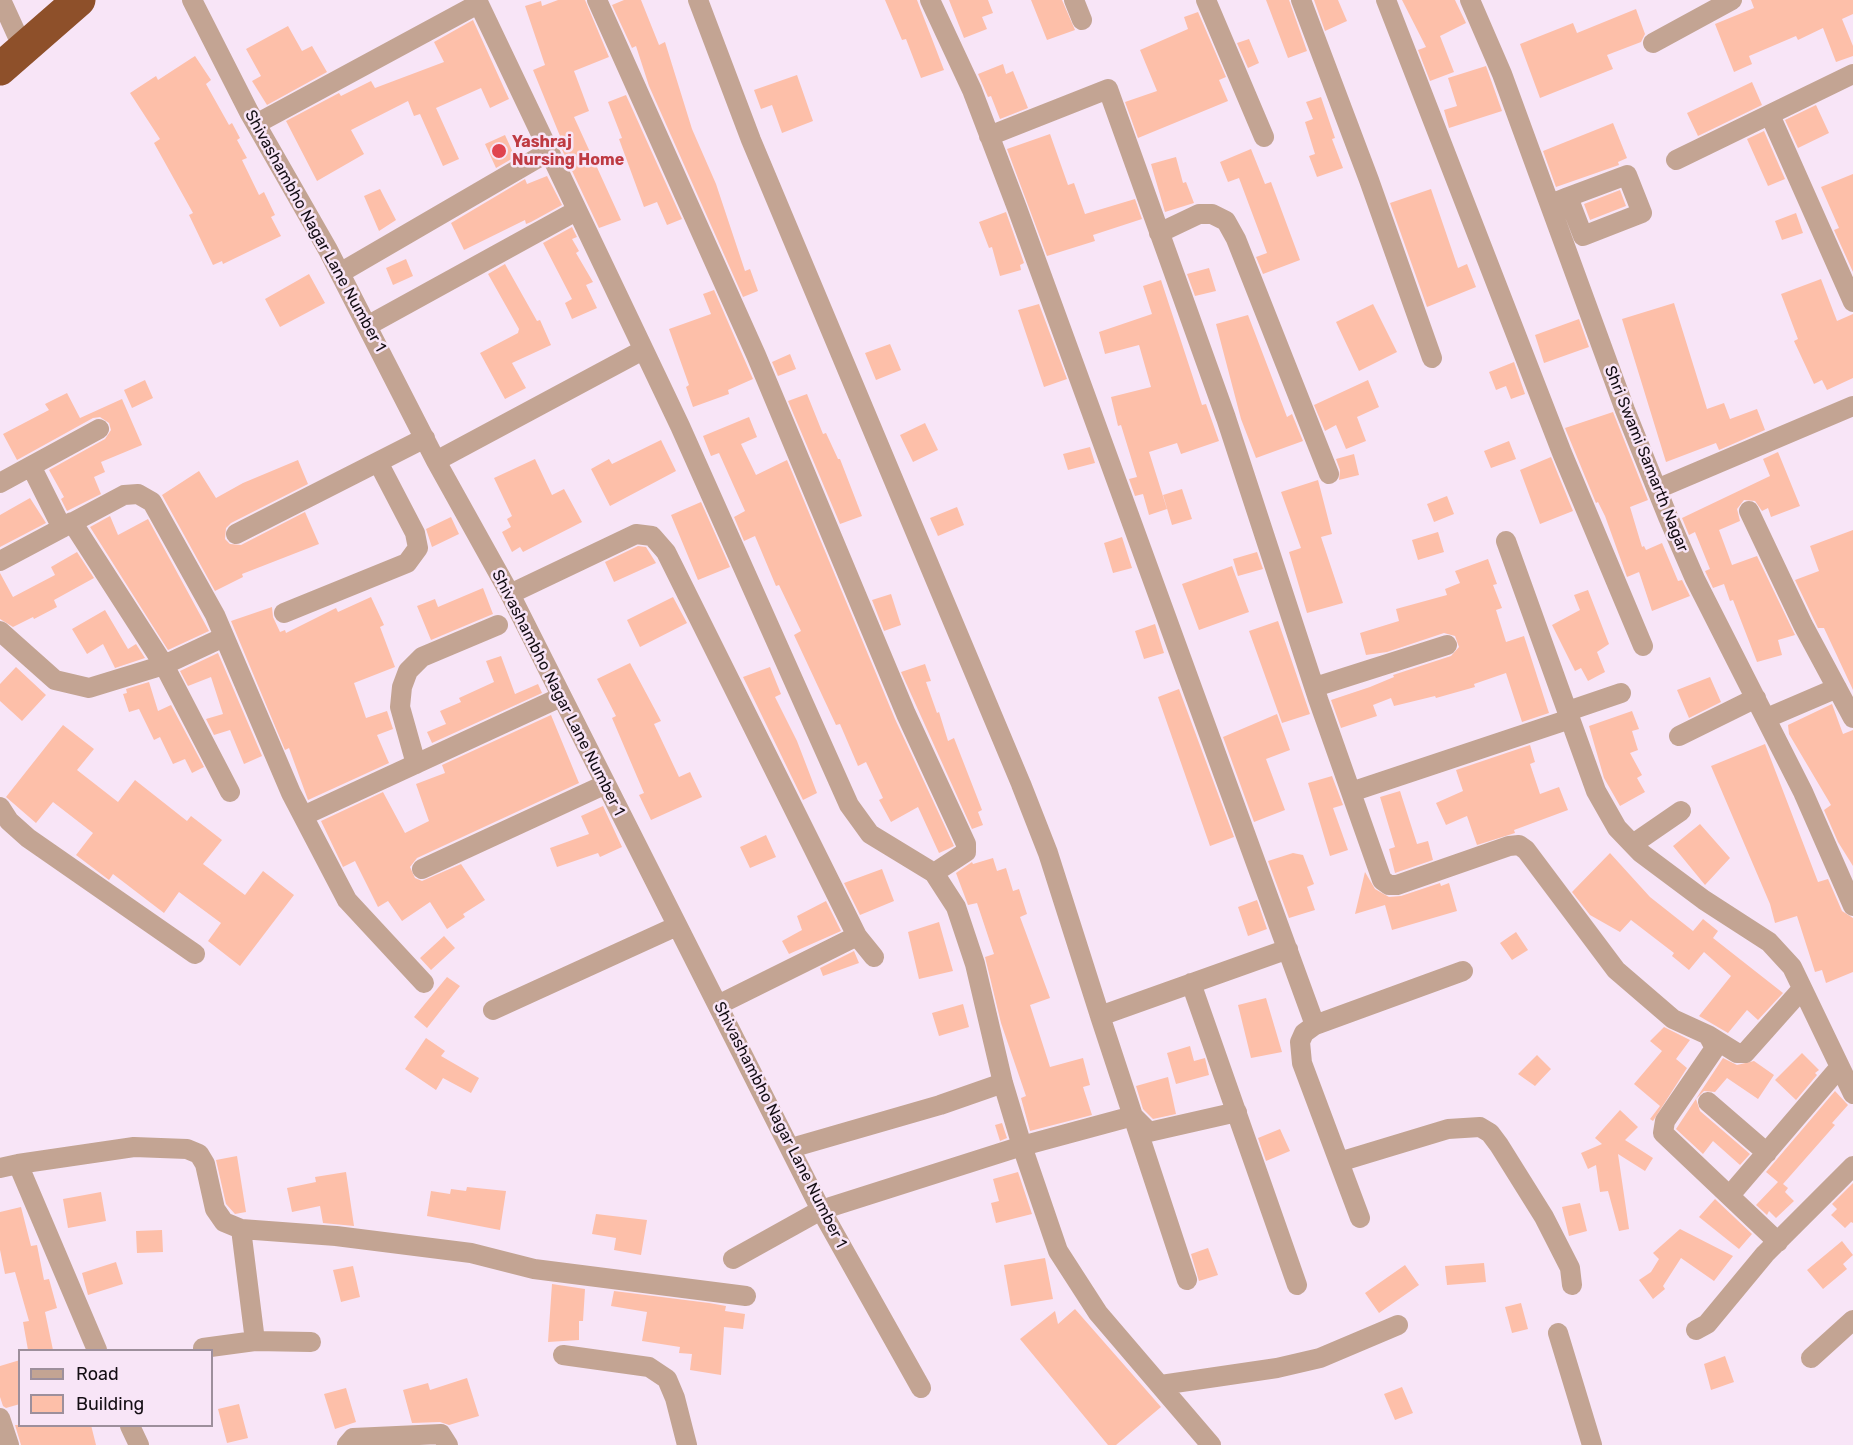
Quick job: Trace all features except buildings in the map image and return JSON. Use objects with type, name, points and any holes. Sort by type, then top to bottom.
[{"type":"highway","points":[[8,42],[54,0]]},
{"type":"highway","points":[[0,69],[79,0]]},
{"type":"street","points":[[1,0],[8,42]]},
{"type":"street","name":"Shivashambho Nagar Lane Number 1","points":[[192,0],[256,124],[340,273],[436,461],[510,594],[604,785],[821,1210],[921,1388]]},
{"type":"street","points":[[597,0],[756,355],[906,714],[966,844],[966,852],[934,873]]},
{"type":"street","points":[[698,0],[751,140],[1021,784],[1047,853],[1187,1280]]},
{"type":"street","points":[[930,0],[989,136],[1315,1024]]},
{"type":"street","points":[[1074,0],[1082,20]]},
{"type":"street","points":[[1206,0],[1264,137]]},
{"type":"street","points":[[1301,0],[1369,180],[1432,358]]},
{"type":"street","points":[[1386,0],[1562,453],[1643,646]]},
{"type":"street","name":"Shri Swami Samarth Nagar","points":[[1470,0],[1559,201],[1657,489],[1695,579],[1767,718],[1832,855],[1853,906]]},
{"type":"street","points":[[1653,44],[1732,0]]},
{"type":"street","points":[[256,124],[478,2],[680,426],[849,805],[870,834],[934,873],[956,907],[975,964],[1003,1083],[1022,1146],[1059,1251],[1098,1313],[1211,1445]]},
{"type":"street","points":[[1676,160],[1853,74]]},
{"type":"street","points":[[989,136],[1108,89],[1226,418],[1378,871],[1389,885],[1397,885],[1509,846],[1519,845],[1526,850],[1616,970],[1673,1019],[1708,1035],[1737,1053],[1745,1053],[1802,989]]},
{"type":"street","points":[[1770,115],[1853,302]]},
{"type":"street","points":[[340,273],[548,152]]},
{"type":"street","points":[[368,326],[576,211]]},
{"type":"street","points":[[1160,233],[1199,214],[1212,214],[1226,221],[1236,239],[1329,474]]},
{"type":"street","points":[[436,461],[643,350]]},
{"type":"street","points":[[1657,489],[1853,406]]},
{"type":"street","points":[[0,483],[99,429]]},
{"type":"street","points":[[237,534],[425,438]]},
{"type":"street","points":[[284,613],[407,563],[418,548],[415,532],[378,462]]},
{"type":"street","points":[[31,466],[67,525],[164,665],[230,792]]},
{"type":"street","points":[[0,561],[124,495],[138,494],[152,502],[224,637],[303,816],[346,900],[424,983]]},
{"type":"street","points":[[1749,511],[1853,718]]},
{"type":"street","points":[[510,594],[636,534],[652,536],[666,552],[857,936],[874,957]]},
{"type":"street","points":[[1506,541],[1596,791],[1617,828],[1633,844],[1704,900],[1769,942],[1792,968],[1853,1094]]},
{"type":"street","points":[[416,764],[400,707],[402,687],[408,671],[422,657],[498,626]]},
{"type":"street","points":[[0,632],[55,680],[89,688],[164,665],[224,637]]},
{"type":"street","points":[[1315,687],[1448,645]]},
{"type":"street","points":[[1767,718],[1837,688]]},
{"type":"street","points":[[1351,792],[1569,715],[1621,693]]},
{"type":"street","points":[[303,816],[561,697]]},
{"type":"street","points":[[1679,736],[1756,698]]},
{"type":"street","points":[[422,869],[604,785]]},
{"type":"street","points":[[0,807],[9,821],[28,838],[195,954]]},
{"type":"street","points":[[1633,844],[1681,811]]},
{"type":"street","points":[[493,1010],[677,926]]},
{"type":"street","points":[[718,1005],[857,936]]},
{"type":"street","points":[[1100,1016],[1288,949]]},
{"type":"street","points":[[1360,1218],[1299,1052],[1304,1033],[1315,1024],[1463,971]]},
{"type":"street","points":[[1191,983],[1298,1285]]},
{"type":"street","points":[[1708,1035],[1715,1048],[1665,1120],[1663,1133],[1670,1142],[1731,1194],[1778,1242]]},
{"type":"street","points":[[1731,1194],[1839,1068]]},
{"type":"street","points":[[791,1148],[940,1105],[1003,1083]]},
{"type":"street","points":[[1708,1102],[1767,1152]]},
{"type":"street","points":[[1133,1116],[1149,1132],[1237,1112]]},
{"type":"street","points":[[733,1259],[821,1210],[1022,1146],[1133,1116]]},
{"type":"street","points":[[1339,1162],[1448,1129],[1480,1127],[1490,1133],[1499,1145],[1544,1217],[1570,1268],[1572,1285]]},
{"type":"street","points":[[97,1349],[9,1166],[134,1147],[187,1149],[199,1154],[205,1164],[215,1209],[224,1222],[241,1229],[336,1236],[471,1253],[534,1269],[746,1296]]},
{"type":"street","points":[[1696,1330],[1707,1324],[1778,1242],[1853,1166]]},
{"type":"street","points":[[241,1229],[255,1341]]},
{"type":"street","points":[[1810,1359],[1853,1320]]},
{"type":"street","points":[[1161,1385],[1277,1368],[1320,1358],[1398,1325]]},
{"type":"street","points":[[1558,1333],[1592,1445]]},
{"type":"street","points":[[203,1348],[255,1341],[311,1342]]},
{"type":"street","points":[[564,1355],[649,1367],[667,1379],[675,1398],[687,1445]]},
{"type":"street","points":[[0,1418],[9,1445]]},
{"type":"street","points":[[131,1427],[139,1445]]},
{"type":"street","points":[[345,1445],[353,1438],[441,1434],[448,1445]]},
{"type":"place","name":"Yashraj Nursing Home","points":[[499,151]]}]
